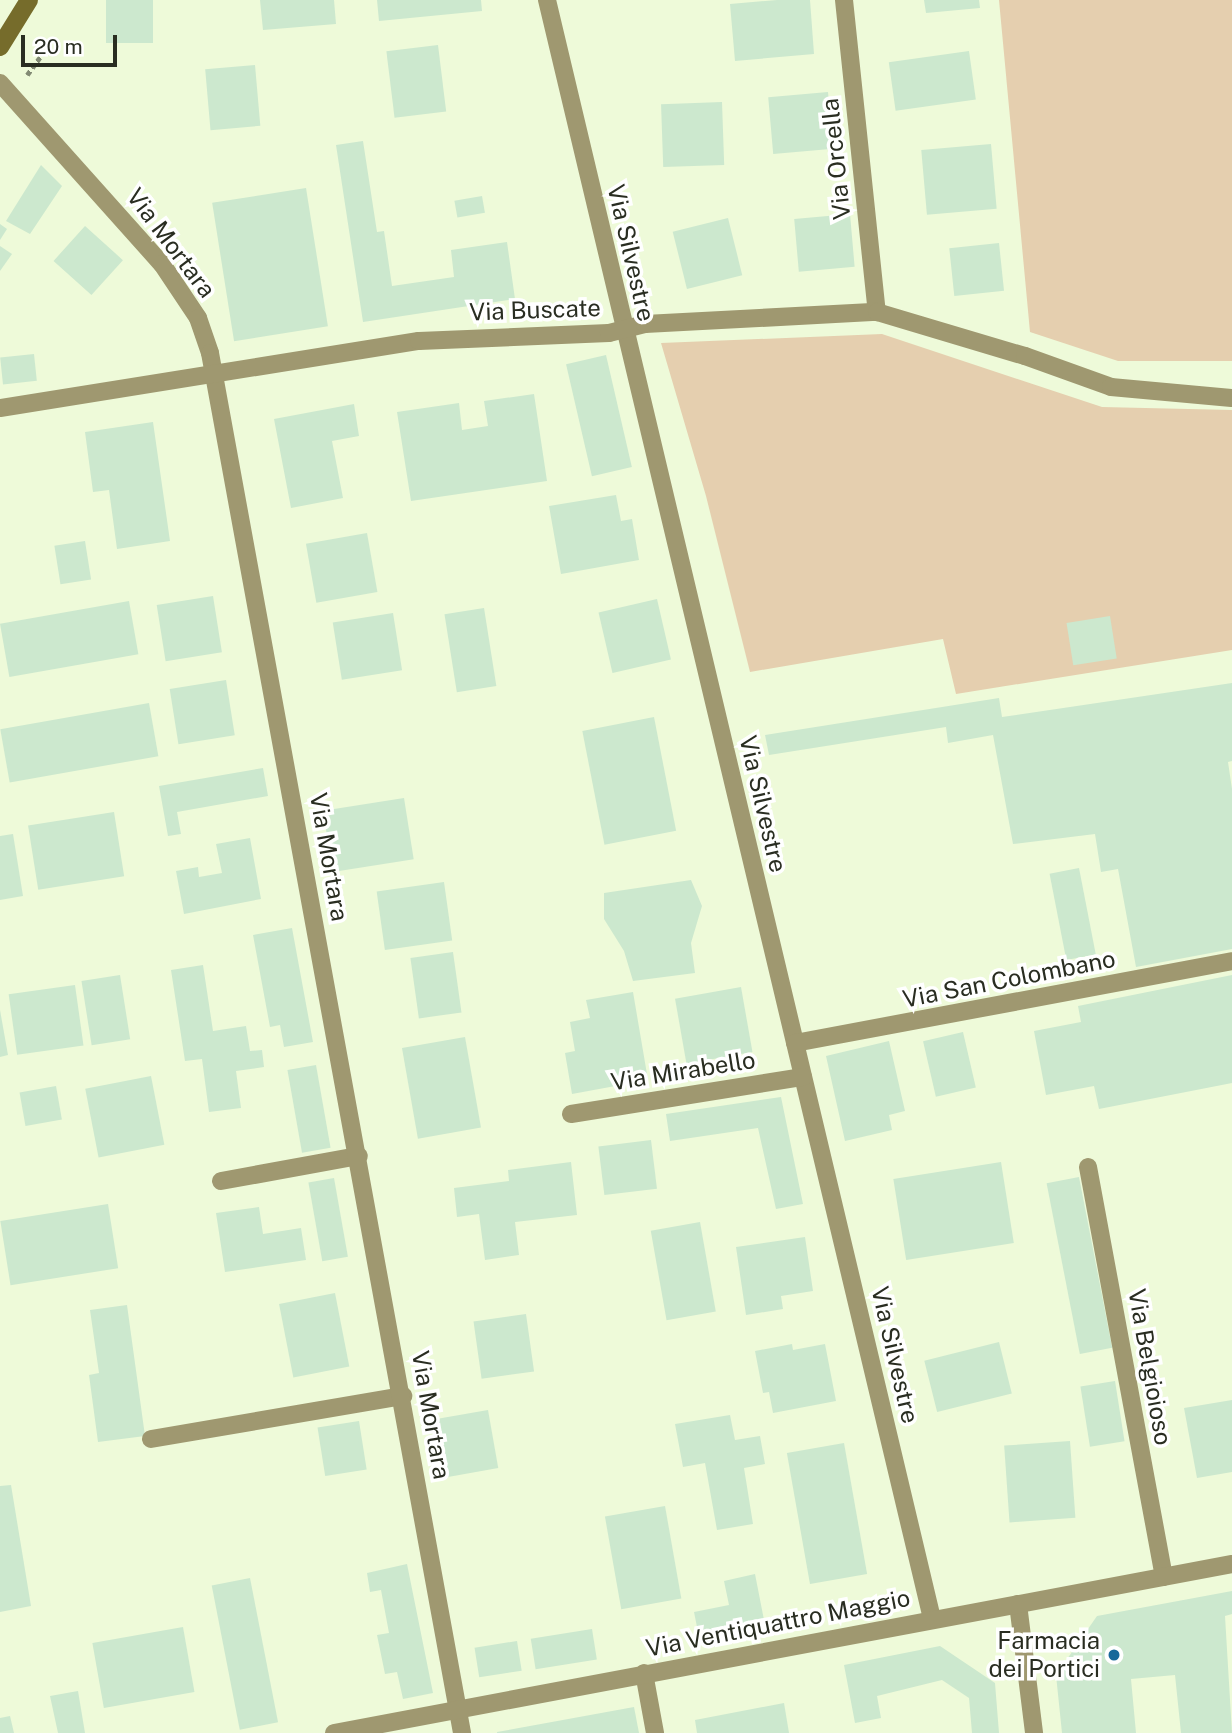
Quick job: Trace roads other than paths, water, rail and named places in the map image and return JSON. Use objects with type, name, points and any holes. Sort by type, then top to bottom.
[{"type":"street","points":[[0,47],[29,0]]},
{"type":"street","name":"Via Silvestre","points":[[547,0],[932,1619]]},
{"type":"street","name":"Via Orcella","points":[[844,0],[877,312]]},
{"type":"street","name":"Via Mortara","points":[[0,83],[172,278],[198,318],[215,373],[403,1396],[462,1733]]},
{"type":"street","name":"Via Buscate","points":[[0,408],[419,341],[877,312],[1025,356],[1111,387],[1232,398]]},
{"type":"street","name":"Via San Colombano","points":[[795,1043],[1232,961]]},
{"type":"street","name":"Via Mirabello","points":[[571,1114],[803,1077]]},
{"type":"street","points":[[220,1181],[359,1156]]},
{"type":"street","name":"Via Belgioioso","points":[[1088,1167],[1164,1577]]},
{"type":"street","points":[[151,1439],[403,1396]]},
{"type":"street","name":"Via Ventiquattro Maggio","points":[[334,1733],[1232,1564]]},
{"type":"street","points":[[1018,1604],[1034,1733]]},
{"type":"street","points":[[644,1673],[654,1733]]},
{"type":"place","name":"Farmacia dei Portici","points":[[1114,1655]]}]
